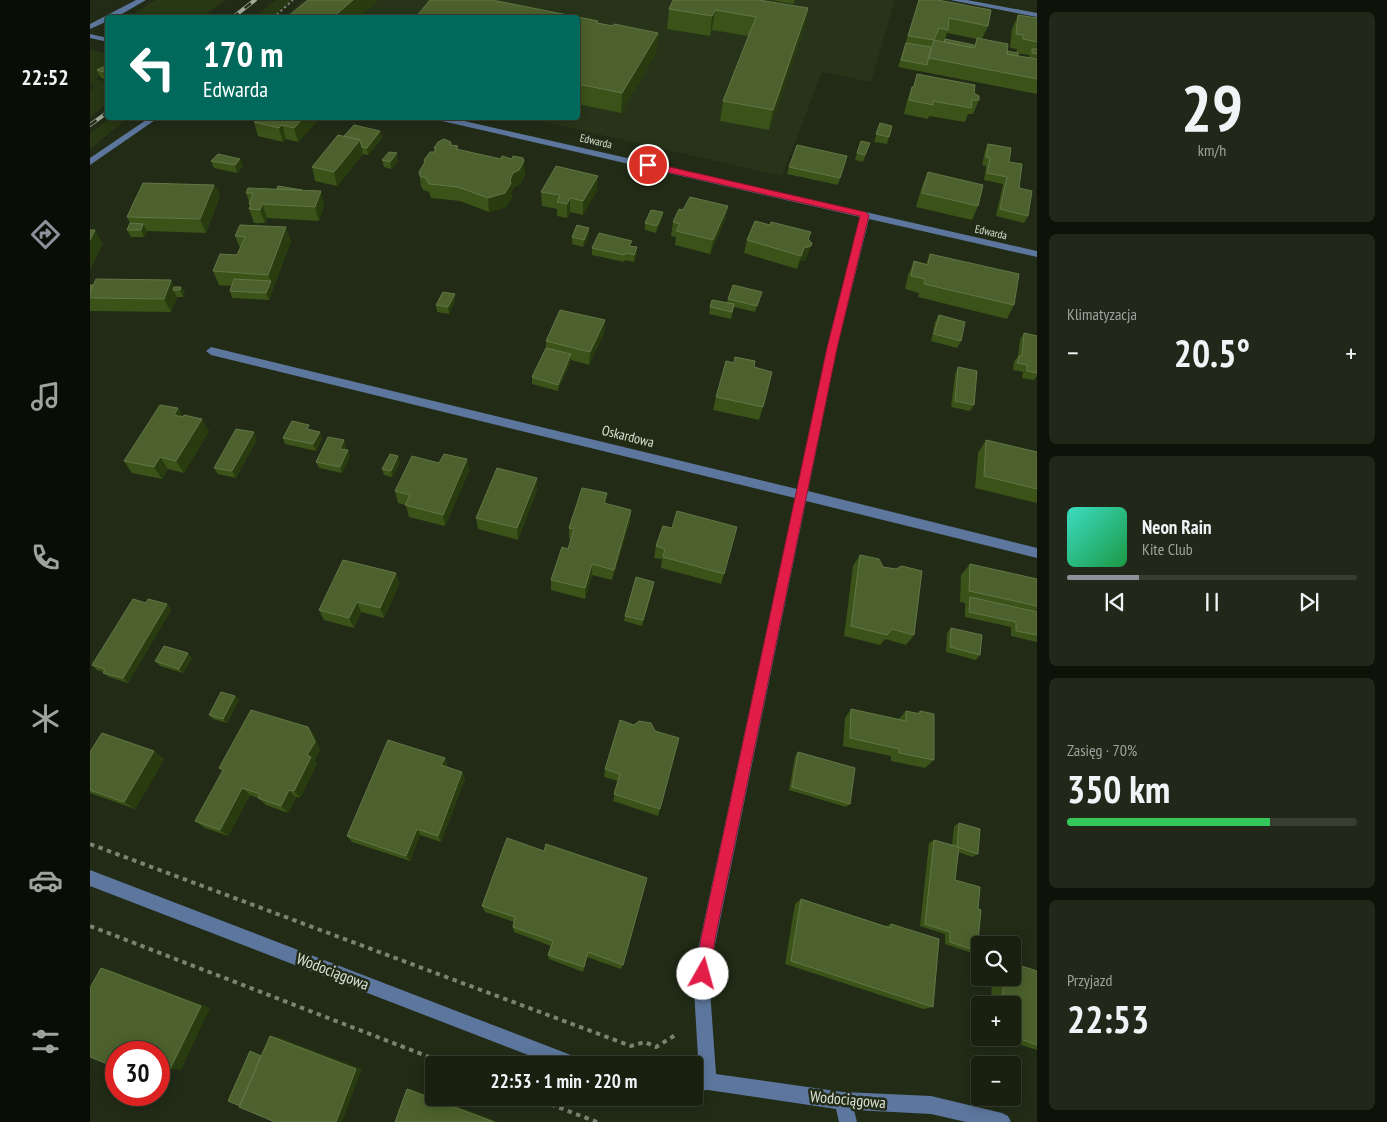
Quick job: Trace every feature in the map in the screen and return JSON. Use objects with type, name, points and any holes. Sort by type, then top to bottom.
[{"type":"street","points":[[114,15],[142,0]]},
{"type":"street","points":[[954,0],[1037,15]]},
{"type":"street","points":[[90,27],[105,20]]},
{"type":"street","points":[[90,36],[105,39]]},
{"type":"street","points":[[90,162],[151,120]]},
{"type":"street","name":"Edwarda","points":[[451,120],[1037,254]]},
{"type":"street","points":[[702,1056],[704,959],[832,348],[865,215]]},
{"type":"street","name":"Oskardowa","points":[[210,351],[802,494],[1037,553]]},
{"type":"street","name":"Wodociągowa","points":[[90,878],[553,1056]]},
{"type":"street","name":"Wodociągowa","points":[[703,1082],[843,1101],[931,1105],[1002,1122]]},
{"type":"street","points":[[843,1101],[848,1122]]},
{"type":"path","points":[[277,15],[293,0]]},
{"type":"path","points":[[90,844],[631,1046],[645,1042],[656,1047],[704,1016]]},
{"type":"path","points":[[90,926],[427,1056]]},
{"type":"path","points":[[555,1106],[597,1122]]},
{"type":"shaded area","points":[[155,0],[226,0],[205,15],[132,15]]},
{"type":"shaded area","points":[[276,0],[293,0],[275,15],[257,15]]},
{"type":"shaded area","points":[[303,0],[895,0],[871,82],[822,72],[782,176],[536,120],[580,120],[580,15],[286,15]]},
{"type":"shaded area","points":[[90,50],[105,53],[105,72],[96,79],[105,81],[105,106],[90,117],[90,92],[94,85],[90,83]]},
{"type":"shaded area","points":[[108,120],[126,120],[90,149],[90,133]]},
{"type":"building","points":[[308,0],[353,0],[336,15],[290,15]]},
{"type":"building","points":[[430,0],[492,0],[568,15],[418,15]]},
{"type":"building","points":[[673,0],[759,0],[808,8],[773,110],[723,101],[756,17],[715,10],[712,16],[669,9]]},
{"type":"building","points":[[919,0],[938,0],[991,10],[988,26],[949,18],[948,30],[939,28],[934,40],[908,36]]},
{"type":"building","points":[[1018,15],[1037,18],[1037,42],[1023,39],[1023,35],[1016,34]]},
{"type":"building","points":[[580,17],[598,21],[597,23],[613,26],[614,24],[658,33],[622,93],[580,84]]},
{"type":"building","points":[[977,38],[1008,44],[1007,54],[1037,59],[1037,79],[929,58],[934,40],[975,48]]},
{"type":"building","points":[[945,39],[974,45],[974,48],[944,42]]},
{"type":"building","points":[[906,43],[931,47],[927,65],[901,60]]},
{"type":"building","points":[[1032,49],[1037,49],[1037,54],[1032,53]]},
{"type":"building","points":[[1007,51],[1018,53],[1018,56],[1007,54]]},
{"type":"building","points":[[103,67],[105,68],[103,72],[97,70]]},
{"type":"building","points":[[917,74],[975,85],[974,93],[979,96],[979,100],[972,100],[971,108],[933,101],[933,105],[909,100]]},
{"type":"building","points":[[256,120],[301,120],[294,128],[282,125],[279,128],[254,122]]},
{"type":"building","points":[[880,123],[892,126],[889,137],[876,134]]},
{"type":"building","points":[[354,125],[380,131],[367,148],[362,147],[360,140],[344,136]]},
{"type":"building","points":[[338,135],[360,140],[334,172],[312,167]]},
{"type":"building","points":[[444,139],[451,142],[450,145],[458,146],[456,149],[501,159],[502,156],[512,159],[513,156],[523,158],[524,161],[519,170],[513,173],[510,180],[511,183],[505,193],[488,198],[458,187],[429,184],[426,178],[420,176],[419,172],[430,152],[435,152],[436,149],[434,148],[438,142]]},
{"type":"building","points":[[861,141],[870,143],[865,155],[857,153]]},
{"type":"building","points":[[988,144],[1011,148],[1009,162],[1022,164],[1019,188],[1032,191],[1028,216],[1000,209],[1007,177],[987,173],[990,158],[986,157]]},
{"type":"building","points":[[797,145],[847,156],[840,178],[789,167]]},
{"type":"building","points":[[389,152],[397,153],[390,162],[382,160]]},
{"type":"building","points":[[218,154],[240,159],[235,165],[211,161]]},
{"type":"building","points":[[556,166],[598,176],[583,201],[570,198],[567,204],[557,202],[560,195],[541,192]]},
{"type":"building","points":[[928,172],[983,185],[978,206],[922,193]]},
{"type":"building","points":[[143,183],[214,185],[200,219],[127,217]]},
{"type":"building","points":[[278,186],[302,190],[277,189]]},
{"type":"building","points":[[248,188],[321,191],[315,207],[262,204],[260,210],[249,209],[253,193],[246,193]]},
{"type":"building","points":[[690,197],[728,206],[713,240],[676,231],[680,224],[673,222],[679,209],[683,210]]},
{"type":"building","points":[[651,210],[663,212],[657,226],[645,223]]},
{"type":"building","points":[[755,221],[770,225],[771,222],[811,232],[808,239],[812,243],[811,246],[804,248],[801,256],[747,240]]},
{"type":"building","points":[[130,223],[143,224],[141,230],[127,230]]},
{"type":"building","points":[[240,225],[286,227],[268,275],[213,271],[220,254],[237,255],[245,237],[235,236]]},
{"type":"building","points":[[577,225],[589,228],[584,240],[572,237]]},
{"type":"building","points":[[90,230],[95,230],[90,240]]},
{"type":"building","points":[[599,233],[632,241],[629,246],[637,247],[634,255],[626,253],[624,255],[592,248]]},
{"type":"building","points":[[930,254],[1019,274],[1014,305],[924,284],[925,279],[911,276],[914,261],[928,265]]},
{"type":"building","points":[[96,279],[171,280],[164,299],[90,298],[90,293]]},
{"type":"building","points":[[234,279],[271,281],[266,293],[230,291]]},
{"type":"building","points":[[733,285],[762,292],[757,306],[728,299]]},
{"type":"building","points":[[174,287],[181,287],[180,290],[173,290]]},
{"type":"building","points":[[443,292],[455,294],[448,307],[436,305]]},
{"type":"building","points":[[712,300],[734,304],[732,312],[710,307]]},
{"type":"building","points":[[560,310],[605,320],[590,352],[546,341]]},
{"type":"building","points":[[939,315],[965,322],[961,341],[934,334]]},
{"type":"building","points":[[1024,333],[1037,336],[1037,373],[1027,371],[1027,365],[1017,363],[1019,356],[1022,356]]},
{"type":"building","points":[[546,348],[571,354],[558,385],[532,377]]},
{"type":"building","points":[[735,357],[755,361],[754,367],[772,372],[763,407],[716,397],[726,361],[734,363]]},
{"type":"building","points":[[958,367],[977,371],[974,405],[955,401]]},
{"type":"building","points":[[160,405],[178,408],[174,415],[202,419],[176,461],[160,457],[154,467],[124,461]]},
{"type":"building","points":[[292,421],[309,425],[307,429],[320,432],[313,444],[283,438]]},
{"type":"building","points":[[236,429],[254,432],[232,471],[214,468]]},
{"type":"building","points":[[328,437],[344,440],[340,449],[348,450],[340,467],[316,462]]},
{"type":"building","points":[[986,440],[1037,452],[1037,489],[984,476]]},
{"type":"building","points":[[390,454],[398,456],[391,471],[382,469]]},
{"type":"building","points":[[444,454],[467,459],[443,515],[405,505],[410,495],[395,491],[412,456],[439,463]]},
{"type":"building","points":[[497,468],[537,478],[517,528],[476,518]]},
{"type":"building","points":[[582,488],[607,493],[604,503],[631,510],[614,570],[592,564],[585,588],[551,580],[562,547],[568,549],[574,529],[569,528]]},
{"type":"building","points":[[677,511],[737,527],[724,574],[663,557],[665,549],[656,546],[663,526],[672,528]]},
{"type":"building","points":[[860,555],[879,559],[883,567],[896,569],[902,566],[922,571],[914,635],[892,629],[887,635],[851,626]]},
{"type":"building","points":[[343,560],[396,573],[380,608],[357,602],[349,618],[319,610]]},
{"type":"building","points":[[970,564],[1037,579],[1037,606],[969,591]]},
{"type":"building","points":[[636,577],[654,582],[643,620],[625,616]]},
{"type":"building","points":[[970,597],[1037,612],[1037,635],[1016,631],[1016,622],[969,612]]},
{"type":"building","points":[[133,599],[146,603],[148,599],[167,604],[123,678],[103,673],[105,669],[92,665]]},
{"type":"building","points":[[951,628],[982,635],[980,655],[950,647]]},
{"type":"building","points":[[164,646],[188,653],[179,669],[155,661]]},
{"type":"building","points":[[221,692],[235,696],[223,719],[209,715]]},
{"type":"building","points":[[851,709],[906,721],[906,711],[934,714],[934,760],[899,753],[899,749],[850,738]]},
{"type":"building","points":[[251,710],[308,727],[315,742],[307,755],[311,757],[294,791],[289,790],[281,806],[258,798],[260,794],[242,788],[220,830],[195,821],[223,770],[219,768]]},
{"type":"building","points":[[620,720],[634,725],[639,721],[651,723],[655,731],[679,738],[660,809],[614,794],[620,774],[605,769]]},
{"type":"building","points":[[102,733],[154,751],[124,802],[90,790],[90,752]]},
{"type":"building","points":[[388,740],[445,758],[441,765],[462,772],[438,836],[417,829],[406,856],[347,836]]},
{"type":"building","points":[[798,752],[855,768],[850,804],[792,787]]},
{"type":"building","points":[[959,823],[980,829],[978,854],[957,847]]},
{"type":"building","points":[[507,838],[544,851],[546,844],[647,878],[623,965],[588,952],[584,967],[548,955],[553,941],[513,927],[515,917],[482,906]]},
{"type":"building","points":[[934,840],[959,847],[955,880],[980,887],[978,909],[981,910],[978,936],[971,936],[971,949],[950,942],[950,932],[925,924]]},
{"type":"building","points":[[801,899],[890,928],[891,924],[939,939],[933,1007],[791,961]]},
{"type":"building","points":[[1021,966],[1037,971],[1037,1045],[1021,1039],[1021,996],[1003,996],[1003,986],[1021,986]]},
{"type":"building","points":[[101,968],[201,1006],[170,1069],[170,1041],[105,1041],[105,1063],[90,1057],[90,988]]},
{"type":"building","points":[[270,1036],[356,1069],[336,1122],[275,1122],[239,1107]]},
{"type":"building","points":[[250,1051],[261,1056],[240,1106],[228,1101]]},
{"type":"building","points":[[407,1089],[425,1096],[425,1106],[452,1106],[494,1122],[395,1122]]},
{"type":"railway","points":[[236,15],[255,0]]},
{"type":"railway","points":[[90,125],[105,114]]},
{"type":"route","points":[[648,165],[865,215],[832,348],[708,939],[703,974]]}]
